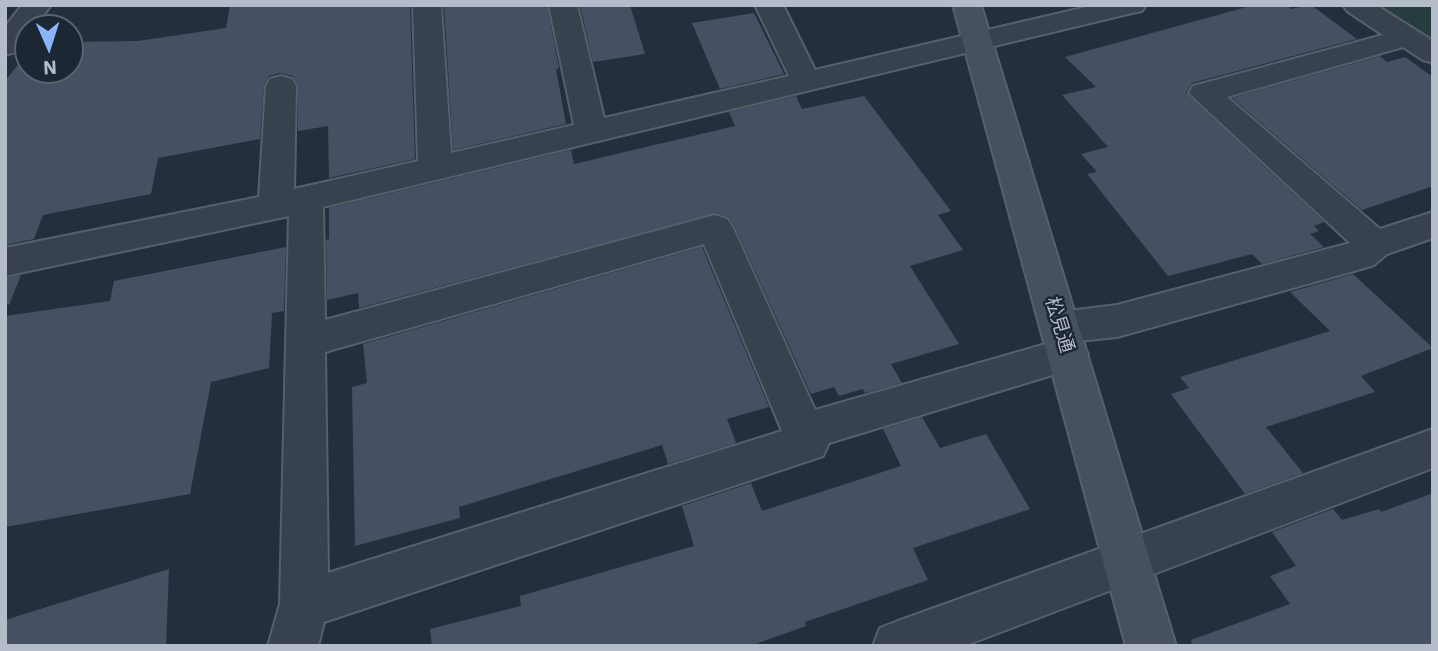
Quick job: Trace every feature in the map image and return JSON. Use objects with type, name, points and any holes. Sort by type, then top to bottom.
[{"type":"street","points":[[5,46],[37,5]]},
{"type":"street","points":[[428,5],[435,169]]},
{"type":"street","points":[[563,5],[592,133]]},
{"type":"street","points":[[769,5],[807,83]]},
{"type":"street","name":"松見通","points":[[967,5],[1151,646]]},
{"type":"street","points":[[5,262],[291,202],[1132,5]]},
{"type":"street","points":[[1357,5],[1420,46]]},
{"type":"street","points":[[1374,244],[1204,93],[1420,46]]},
{"type":"street","points":[[281,86],[307,341],[304,604],[293,646]]},
{"type":"street","points":[[804,432],[1117,321],[1361,255],[1374,244],[1433,225]]},
{"type":"street","points":[[304,604],[808,442],[715,228],[307,341]]},
{"type":"street","points":[[898,646],[1433,448]]},
{"type":"green space","points":[[1378,5],[1433,5],[1433,41],[1398,18]]},
{"type":"building","points":[[230,5],[410,5],[415,159],[329,178],[328,126],[298,131],[298,85],[293,76],[280,73],[269,76],[264,85],[260,139],[158,158],[151,194],[43,215],[34,239],[5,245],[5,81],[14,70],[14,84],[84,84],[84,42],[138,41],[226,28]]},
{"type":"building","points":[[444,5],[547,5],[566,124],[453,150]]},
{"type":"building","points":[[580,5],[630,5],[645,54],[593,62]]},
{"type":"building","points":[[1254,5],[1286,5],[1291,9],[1311,5],[1357,39],[1192,83],[1186,93],[1324,222],[1314,226],[1319,231],[1310,234],[1324,247],[1262,264],[1252,254],[1168,276],[1087,174],[1097,172],[1081,154],[1108,147],[1062,95],[1096,87],[1065,57]]},
{"type":"building","points":[[754,13],[784,74],[720,89],[692,23]]},
{"type":"building","points":[[1380,56],[1387,62],[1405,57],[1433,77],[1433,186],[1362,210],[1232,98]]},
{"type":"building","points":[[796,96],[802,109],[864,96],[951,211],[938,215],[963,250],[910,266],[959,344],[891,364],[902,383],[865,393],[863,389],[839,396],[834,387],[811,394],[735,227],[728,217],[716,213],[359,308],[358,293],[327,300],[326,240],[329,239],[329,208],[571,150],[574,164],[735,126],[729,112]]},
{"type":"building","points":[[286,247],[284,311],[272,313],[269,368],[211,382],[190,494],[5,527],[5,316],[110,301],[114,281]]},
{"type":"building","points":[[702,247],[769,407],[727,419],[736,443],[668,464],[662,445],[459,507],[460,518],[355,546],[352,387],[367,383],[363,344]]},
{"type":"building","points":[[1353,274],[1433,348],[1361,376],[1375,392],[1266,427],[1303,473],[1245,494],[1171,394],[1189,388],[1180,377],[1330,331],[1290,292]]},
{"type":"building","points":[[21,275],[9,305],[5,304],[5,278]]},
{"type":"building","points":[[922,417],[940,448],[986,434],[1030,509],[913,548],[928,580],[805,622],[806,626],[750,646],[432,646],[430,629],[521,606],[520,596],[694,546],[682,506],[751,483],[762,511],[901,466],[883,429]]},
{"type":"building","points":[[1433,493],[1433,646],[1192,646],[1191,640],[1290,604],[1270,576],[1296,566],[1272,532],[1333,509],[1342,520],[1379,509],[1381,512]]},
{"type":"building","points":[[169,569],[166,646],[5,646],[5,620]]}]
